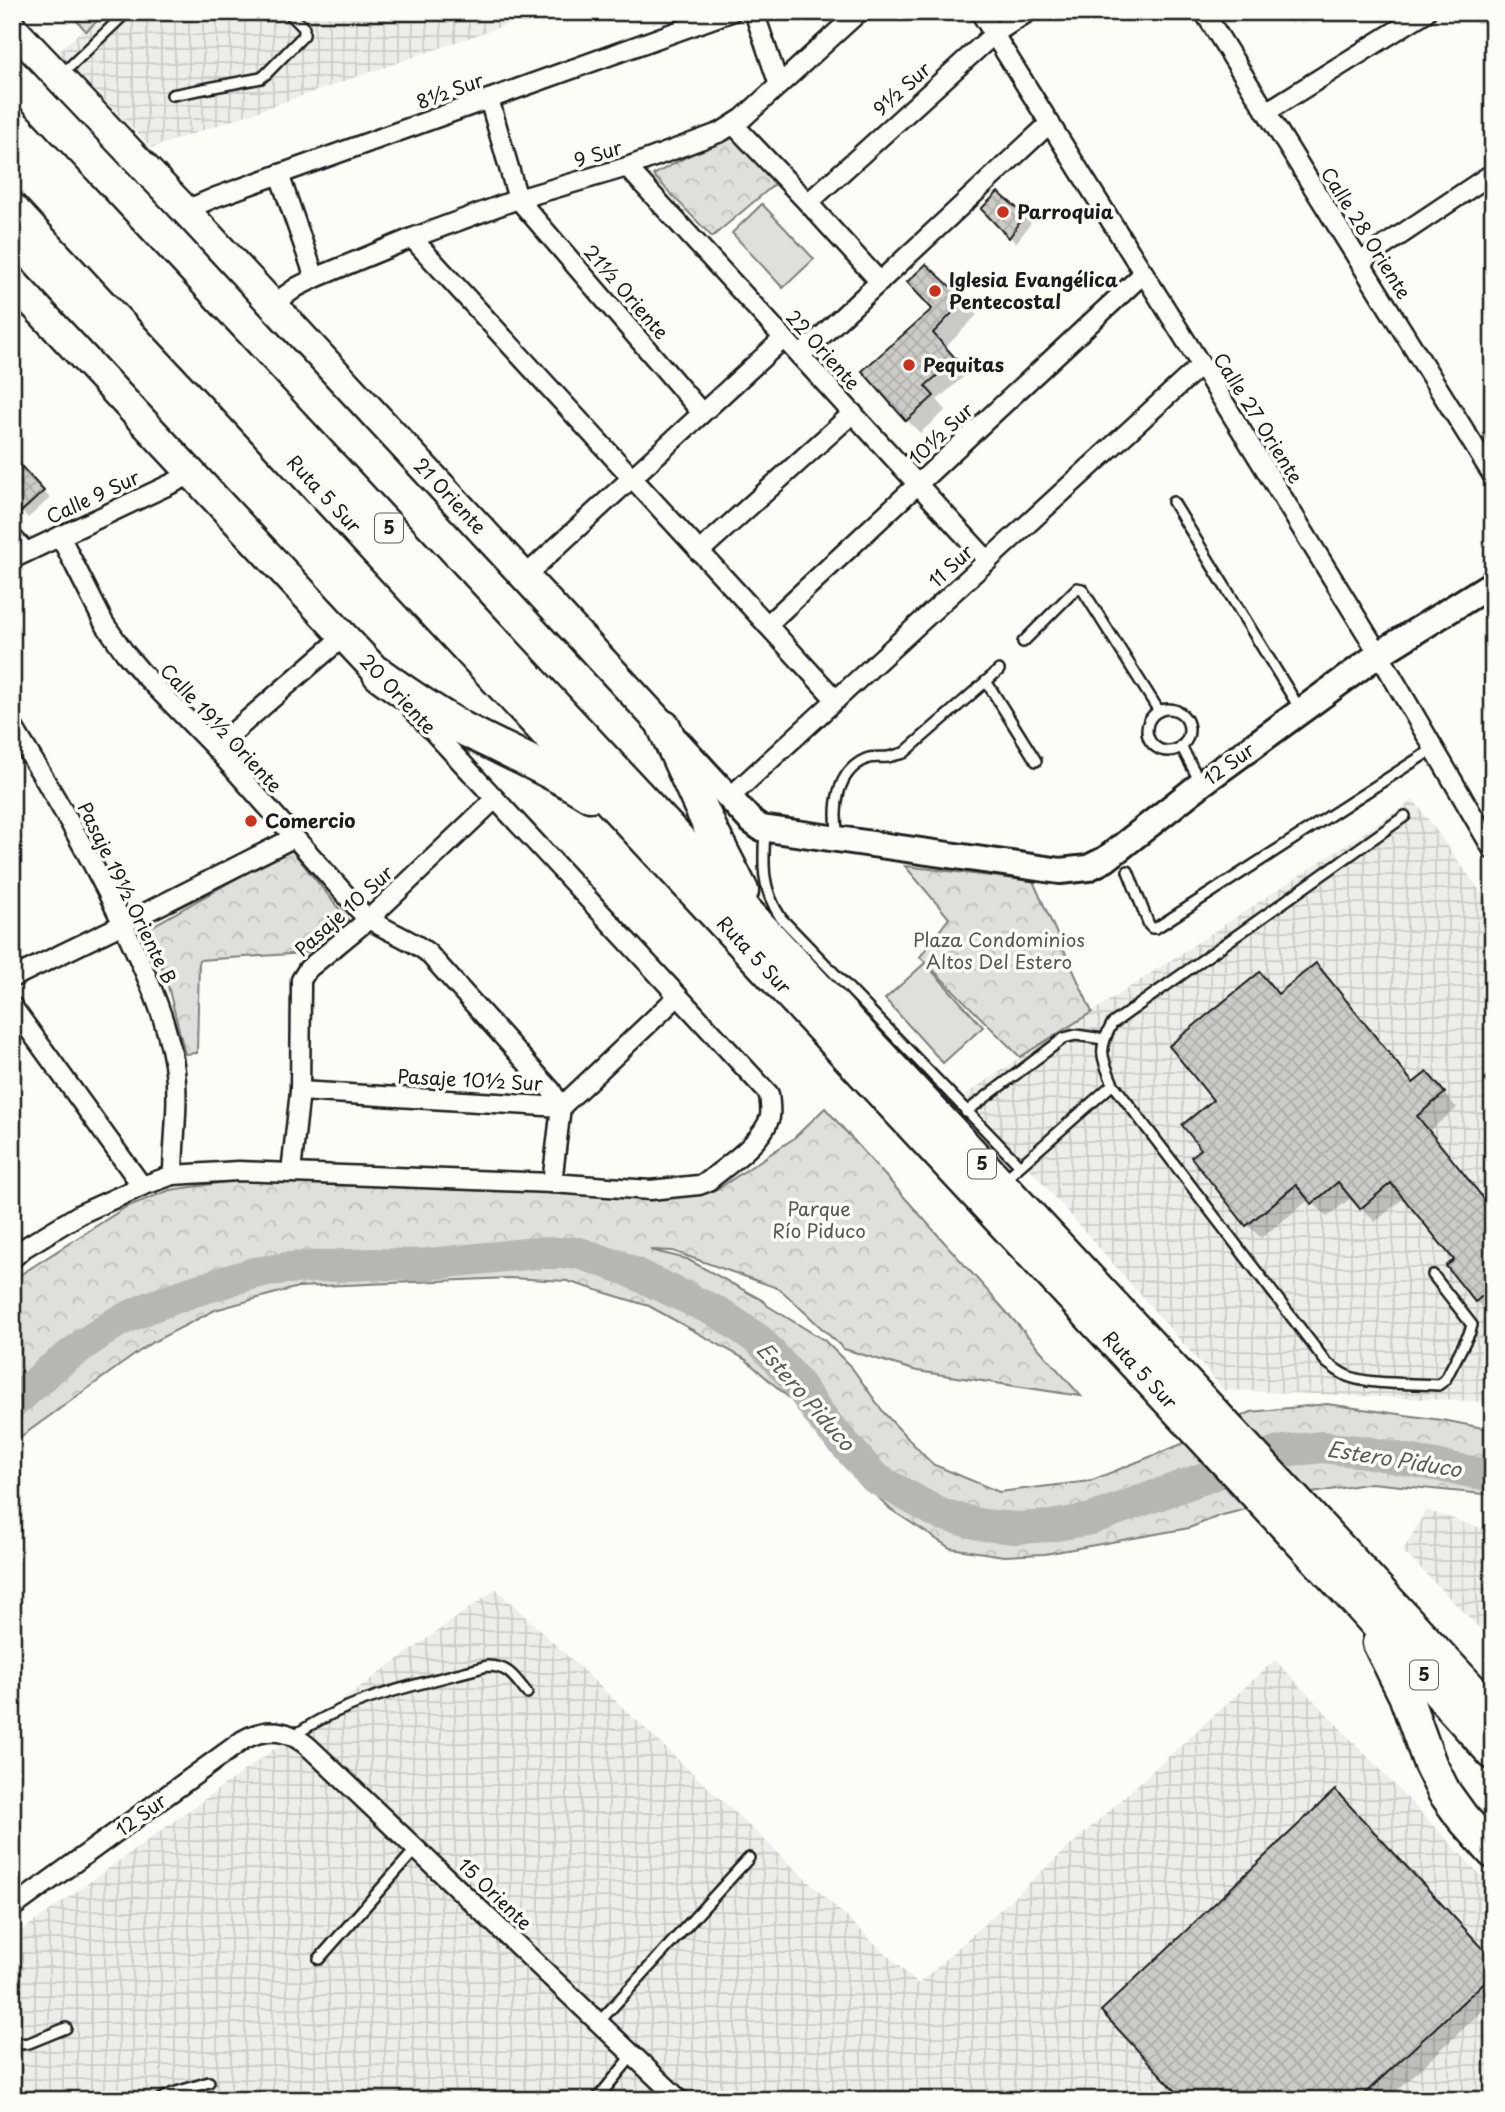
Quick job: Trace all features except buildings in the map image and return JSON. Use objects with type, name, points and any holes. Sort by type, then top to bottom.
[{"type":"highway","name":"Ruta 5 Sur","points":[[12,124],[765,932],[1009,1174],[1184,1399]]},
{"type":"highway","name":"Ruta 5 Sur","points":[[12,159],[628,820],[1184,1399],[1300,1524],[1493,1713]]},
{"type":"highway","points":[[379,674],[438,714],[555,774],[628,820]]},
{"type":"highway","points":[[664,727],[730,870],[765,932]]},
{"type":"highway","name":"Ruta 5 Sur","points":[[1300,1524],[1354,1599],[1493,1753]]},
{"type":"highway","points":[[1354,1599],[1405,1695],[1436,1778],[1452,1805],[1493,1852]]},
{"type":"main road","name":"21 Oriente","points":[[12,28],[184,209],[664,727]]},
{"type":"main road","name":"20 Oriente","points":[[12,281],[379,674]]},
{"type":"street","name":"8½ Sur","points":[[184,209],[731,12]]},
{"type":"street","points":[[754,12],[779,85]]},
{"type":"street","name":"9 Sur","points":[[272,305],[315,278],[412,238],[518,199],[627,167],[708,138],[734,125],[859,12]]},
{"type":"street","name":"Calle 27 Oriente","points":[[980,12],[1379,654],[1493,850]]},
{"type":"street","name":"9½ Sur","points":[[808,203],[994,34],[1028,12]]},
{"type":"street","name":"Calle 28 Oriente","points":[[1204,12],[1493,476]]},
{"type":"street","points":[[1266,112],[1415,15]]},
{"type":"street","points":[[489,99],[518,199]]},
{"type":"street","points":[[800,356],[1050,123]]},
{"type":"street","points":[[734,125],[880,282]]},
{"type":"street","name":"22 Oriente","points":[[627,167],[988,561]]},
{"type":"street","points":[[1360,262],[1493,173]]},
{"type":"street","points":[[279,174],[315,278]]},
{"type":"street","name":"21½ Oriente","points":[[518,199],[702,413]]},
{"type":"street","points":[[412,238],[836,700]]},
{"type":"street","name":"10½ Sur","points":[[767,625],[1144,273]]},
{"type":"street","points":[[525,576],[784,338]]},
{"type":"street","name":"11 Sur","points":[[730,797],[1201,365]]},
{"type":"street","points":[[699,552],[853,413]]},
{"type":"street","name":"Calle 9 Sur","points":[[19,556],[192,474]]},
{"type":"street","name":"Calle 19½ Oriente","points":[[60,536],[114,639],[142,673],[215,748],[293,838],[369,919],[428,953],[551,1090],[561,1107]]},
{"type":"street","points":[[12,537],[19,556]]},
{"type":"street","name":"12 Sur","points":[[839,840],[1060,871],[1088,868],[1106,859],[1201,784],[1379,654],[1493,583]]},
{"type":"street","points":[[215,748],[344,636]]},
{"type":"street","name":"20 Oriente","points":[[379,674],[769,1094],[771,1114],[765,1129],[754,1142],[707,1182],[650,1190],[552,1183]]},
{"type":"street","name":"Pasaje 19½ Oriente B","points":[[12,725],[83,847],[123,924],[158,1004],[170,1044],[176,1090],[173,1175]]},
{"type":"street","name":"21 Oriente","points":[[664,727],[750,820],[765,829]]},
{"type":"street","name":"Pasaje 10 Sur","points":[[292,1172],[300,1091],[301,980],[308,969],[369,919],[495,799]]},
{"type":"street","points":[[765,829],[839,840]]},
{"type":"street","points":[[12,978],[293,838]]},
{"type":"street","name":"Pasaje 10½ Sur","points":[[300,1091],[561,1107],[678,996]]},
{"type":"street","points":[[12,1006],[142,1186]]},
{"type":"street","points":[[12,1259],[24,1248],[80,1214],[173,1175],[238,1171],[292,1172],[552,1183],[561,1107]]},
{"type":"street","name":"12 Sur","points":[[12,1908],[243,1740],[263,1731],[274,1730]]},
{"type":"street","name":"15 Oriente","points":[[274,1730],[293,1736],[311,1749],[680,2100]]},
{"type":"lane","points":[[59,77],[127,12]]},
{"type":"lane","points":[[173,94],[261,78],[304,35],[304,28],[288,12]]},
{"type":"lane","points":[[1173,502],[1301,711]]},
{"type":"lane","points":[[1023,642],[1077,588],[1082,589],[1159,711]]},
{"type":"lane","points":[[839,840],[835,819],[838,792],[852,768],[868,757],[890,757],[904,753],[999,670]]},
{"type":"lane","points":[[986,681],[1036,761]]},
{"type":"lane","points":[[1159,711],[1177,711],[1186,719],[1188,736],[1181,746],[1176,750],[1164,751],[1150,741],[1148,724],[1159,711]]},
{"type":"lane","points":[[1181,746],[1201,784]]},
{"type":"lane","points":[[1128,871],[1149,925],[1156,928],[1433,749]]},
{"type":"lane","points":[[1405,816],[1112,1024],[1103,1039],[1102,1057],[1113,1084],[1326,1362],[1338,1370],[1349,1377],[1370,1380],[1438,1385],[1444,1380],[1472,1325],[1433,1275]]},
{"type":"lane","points":[[765,829],[765,884],[769,898],[781,918],[966,1112],[1009,1174],[1113,1084]]},
{"type":"lane","points":[[966,1112],[1063,1038],[1076,1035],[1103,1039]]},
{"type":"lane","points":[[293,1736],[310,1724],[354,1703],[487,1666],[507,1669],[527,1693]]},
{"type":"lane","points":[[319,1959],[416,1849]]},
{"type":"lane","points":[[598,2022],[749,1858]]},
{"type":"lane","points":[[12,2045],[29,2043],[66,2028]]},
{"type":"lane","points":[[596,2100],[633,2055]]},
{"type":"lane","points":[[159,2100],[209,2082]]},
{"type":"shaded area","points":[[101,12],[543,12],[152,148],[57,53]]},
{"type":"shaded area","points":[[1414,800],[1493,909],[1493,1402],[1224,1390],[965,1095]]},
{"type":"shaded area","points":[[1426,1510],[1493,1532],[1493,1642],[1403,1551]]},
{"type":"shaded area","points":[[496,1589],[918,1984],[1275,1660],[1493,1888],[1493,2100],[12,2100],[12,1938]]},
{"type":"green space","points":[[69,12],[107,12],[86,31]]},
{"type":"green space","points":[[730,133],[775,184],[712,237],[653,175]]},
{"type":"green space","points":[[762,204],[814,259],[783,288],[732,233]]},
{"type":"green space","points":[[290,848],[350,922],[336,939],[305,953],[199,960],[197,1053],[185,1054],[165,974],[144,931]]},
{"type":"green space","name":"Plaza Condominios Altos Del Estero","points":[[905,866],[1033,881],[1092,1012],[1020,1057],[920,957],[949,918]]},
{"type":"green space","points":[[925,963],[983,1027],[943,1063],[885,999]]},
{"type":"green space","name":"Parque Río Piduco","points":[[825,1108],[1081,1396],[917,1371],[844,1349],[780,1289],[673,1251],[650,1250],[687,1259],[762,1300],[824,1340],[852,1368],[884,1413],[932,1464],[999,1492],[1090,1481],[1182,1444],[1251,1412],[1327,1404],[1493,1430],[1493,1495],[1371,1483],[1301,1495],[1219,1516],[1189,1528],[1045,1554],[1004,1556],[950,1548],[890,1509],[860,1479],[806,1413],[745,1359],[649,1306],[567,1281],[509,1278],[298,1287],[215,1310],[151,1343],[12,1443],[12,1280],[126,1207],[170,1190],[283,1174],[643,1196],[702,1195],[719,1188],[793,1139]]},
{"type":"waterway","name":"Estero Piduco","points":[[12,1404],[51,1369],[117,1322],[191,1292],[254,1273],[287,1268],[419,1265],[535,1253],[579,1253],[623,1268],[721,1314],[760,1341],[795,1380],[825,1422],[875,1478],[940,1514],[983,1525],[1016,1528],[1051,1526],[1091,1519],[1276,1452],[1322,1447],[1365,1452],[1493,1476]]},
{"type":"place","name":"Parroquia","points":[[1003,212]]},
{"type":"place","name":"Iglesia Evangélica Pentecostal","points":[[935,291]]},
{"type":"place","name":"Pequitas","points":[[909,365]]},
{"type":"place","name":"Comercio","points":[[251,821]]}]
